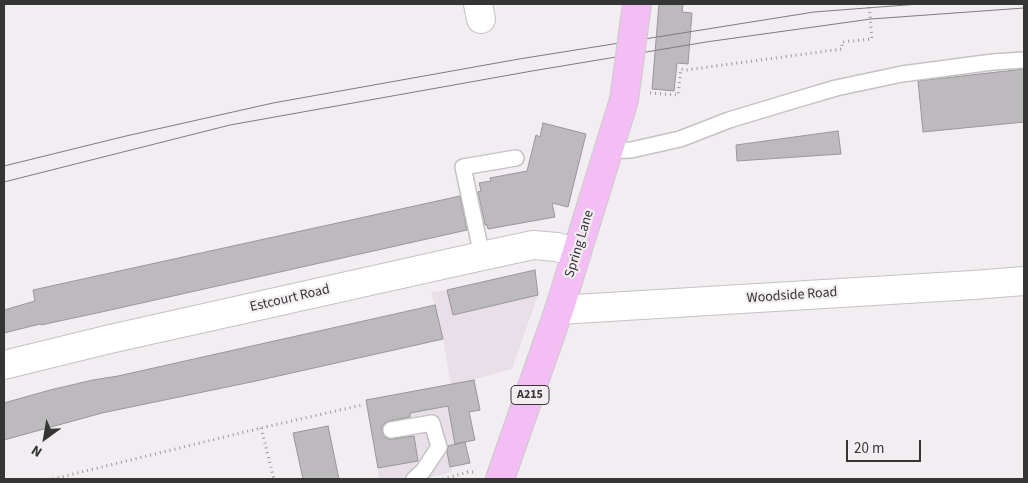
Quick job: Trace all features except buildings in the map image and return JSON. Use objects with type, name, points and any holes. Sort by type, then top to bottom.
[{"type":"main road","name":"Spring Lane","points":[[501,476],[559,310],[625,95],[636,4]]},
{"type":"street","name":"Estcourt Road","points":[[4,366],[110,339],[533,245],[557,247],[577,253]]},
{"type":"street","name":"Woodside Road","points":[[559,310],[1024,281]]},
{"type":"lane","points":[[608,151],[631,150],[680,139],[729,120],[836,88],[892,76],[976,64],[1024,60]]},
{"type":"lane","points":[[482,256],[464,167],[516,158]]},
{"type":"lane","points":[[391,430],[432,423],[439,447],[423,472],[414,479]]},
{"type":"path","points":[[625,95],[678,95],[681,69],[686,70],[842,49],[842,42],[872,39],[870,4]]},
{"type":"path","points":[[53,479],[362,405]]},
{"type":"path","points":[[261,428],[274,479]]},
{"type":"path","points":[[443,479],[468,472],[501,476]]},
{"type":"shaded area","points":[[535,270],[538,295],[512,369],[464,382],[475,440],[465,442],[470,463],[451,467],[452,472],[424,479],[379,479],[366,400],[451,384],[443,339],[431,292]]},
{"type":"tram line","points":[[4,166],[273,103],[519,59],[814,12],[919,4]]},
{"type":"tram line","points":[[4,182],[230,125],[532,71],[706,42],[871,19],[1024,8]]}]
